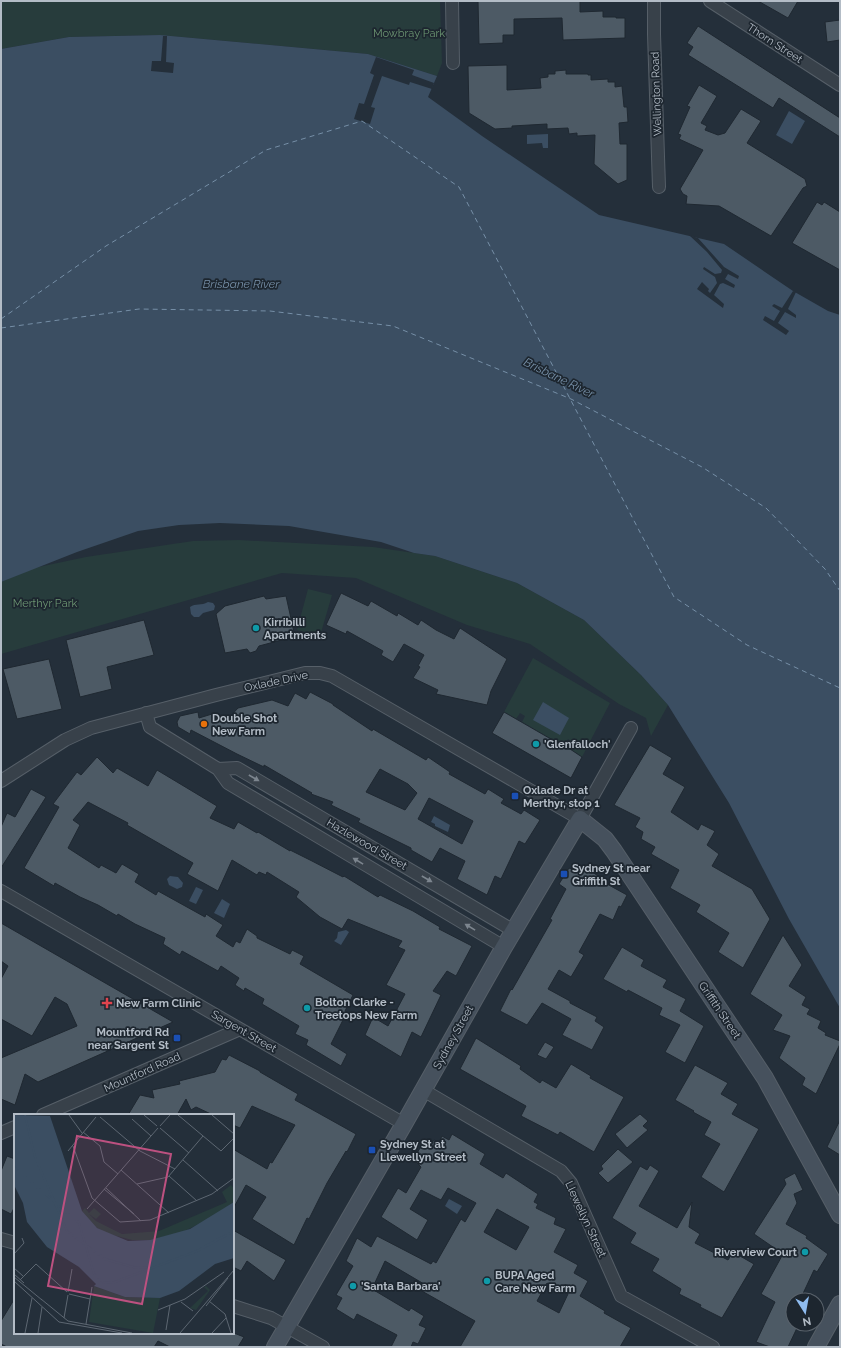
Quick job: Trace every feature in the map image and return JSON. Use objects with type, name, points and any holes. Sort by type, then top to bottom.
[{"type":"street","points":[[452,1],[453,63]]},
{"type":"street","name":"Wellington Road","points":[[654,1],[659,188]]},
{"type":"street","name":"Thorn Street","points":[[710,1],[840,85]]},
{"type":"street","name":"Oxlade Drive","points":[[1,781],[65,740],[104,724],[305,673],[320,673],[332,676],[580,818]]},
{"type":"street","name":"Hazlewood Street","points":[[146,713],[150,727],[218,769],[228,783],[504,947]]},
{"type":"street","name":"Sydney Street","points":[[274,1347],[404,1124],[504,947],[631,728]]},
{"type":"street","name":"Hazlewood Street","points":[[218,769],[237,768],[514,931]]},
{"type":"street","name":"Griffith Street","points":[[580,818],[605,839],[614,851],[766,1078],[840,1215]]},
{"type":"street","name":"Sargent Street","points":[[1,891],[404,1124]]},
{"type":"street","name":"Mountford Road","points":[[45,1114],[240,1029]]},
{"type":"street","name":"Llewellyn Street","points":[[423,1090],[561,1171],[571,1183],[621,1296],[713,1347]]},
{"type":"street","points":[[1,1133],[14,1127]]},
{"type":"street","points":[[1,1239],[14,1243]]},
{"type":"street","points":[[816,1347],[840,1304]]},
{"type":"street","points":[[234,1306],[271,1318],[323,1347]]},
{"type":"green space","name":"Mowbray Park","points":[[1,1],[440,1],[442,63],[437,76],[368,54],[160,35],[69,37],[1,49]]},
{"type":"green space","name":"Merthyr Park","points":[[239,540],[373,547],[435,556],[517,583],[584,620],[641,675],[668,705],[651,736],[646,718],[619,704],[530,644],[467,625],[356,578],[282,573],[1,654],[1,582],[34,568],[86,557],[193,541]]},
{"type":"green space","points":[[308,589],[332,595],[320,636],[297,630]]},
{"type":"green space","points":[[533,658],[610,703],[582,757],[576,753],[568,751],[573,743],[568,739],[563,746],[522,722],[525,716],[520,713],[516,719],[504,712]]},
{"type":"water","name":"Brisbane River","points":[[160,35],[368,54],[437,76],[428,97],[482,136],[599,215],[724,244],[793,291],[828,311],[840,315],[840,1008],[789,919],[729,803],[668,705],[641,675],[584,620],[517,583],[435,556],[414,553],[381,542],[289,526],[220,523],[179,525],[138,531],[77,552],[1,582],[1,49],[69,37]]},
{"type":"water","points":[[789,111],[805,121],[792,144],[776,135]]},
{"type":"water","points":[[548,134],[548,148],[543,148],[542,143],[527,144],[527,135]]},
{"type":"water","points":[[208,602],[213,603],[215,606],[214,610],[203,613],[199,617],[194,617],[191,614],[190,607]]},
{"type":"water","points":[[543,702],[569,718],[560,735],[533,720]]},
{"type":"water","points":[[434,816],[450,825],[448,832],[435,826],[435,824],[431,822]]},
{"type":"water","points":[[170,876],[178,877],[183,883],[182,887],[177,889],[169,885],[167,879]]},
{"type":"water","points":[[196,887],[203,890],[196,904],[189,901]]},
{"type":"water","points":[[222,899],[230,904],[224,918],[214,913]]},
{"type":"water","points":[[346,930],[349,932],[341,945],[334,941],[337,938],[338,932]]},
{"type":"water","points":[[449,1199],[462,1206],[457,1214],[445,1206]]},
{"type":"pier","points":[[163,36],[167,36],[166,62],[174,63],[173,73],[151,71],[152,61],[161,61]]},
{"type":"pier","points":[[376,57],[414,70],[412,75],[434,83],[432,89],[410,82],[409,85],[382,76],[371,107],[375,108],[370,124],[354,119],[359,103],[364,104],[374,75],[370,73]]},
{"type":"pier","points":[[689,235],[698,238],[724,267],[739,276],[738,279],[728,274],[725,279],[735,285],[734,288],[723,283],[720,284],[714,295],[724,304],[723,308],[697,289],[702,282],[709,289],[708,291],[710,293],[717,283],[715,277],[703,269],[704,267],[715,274],[721,273],[722,270],[707,252]]},
{"type":"pier","points":[[793,291],[796,292],[788,309],[796,315],[796,318],[785,312],[778,323],[789,331],[786,335],[763,320],[765,316],[774,321],[780,311],[772,306],[774,304],[782,308]]},
{"type":"building","points":[[478,1],[580,1],[580,12],[603,11],[603,17],[625,18],[625,38],[563,40],[562,18],[514,19],[514,35],[503,35],[503,43],[479,44]]},
{"type":"building","points":[[758,1],[798,1],[788,18]]},
{"type":"building","points":[[840,20],[840,40],[827,42],[825,22]]},
{"type":"building","points":[[698,26],[840,118],[840,137],[779,98],[773,108],[688,55],[693,47],[687,43]]},
{"type":"building","points":[[507,65],[507,90],[541,88],[540,78],[548,77],[548,74],[555,74],[555,71],[566,70],[566,74],[588,74],[591,75],[591,80],[608,79],[608,82],[615,82],[615,87],[622,86],[624,107],[627,107],[628,122],[619,123],[620,144],[627,144],[627,180],[618,184],[594,164],[595,135],[577,136],[577,133],[569,134],[568,128],[547,129],[547,124],[512,126],[512,128],[495,129],[469,113],[468,66]]},
{"type":"building","points":[[699,85],[717,96],[701,123],[707,126],[705,130],[718,135],[725,133],[741,109],[761,121],[747,143],[805,179],[807,186],[803,188],[771,236],[719,206],[686,204],[687,196],[683,194],[680,189],[703,150],[679,139],[681,135],[678,134],[690,107],[687,106]]},
{"type":"building","points":[[817,202],[822,205],[824,202],[840,212],[840,270],[792,243]]},
{"type":"building","points":[[341,593],[368,606],[371,601],[397,616],[398,613],[418,625],[421,620],[454,639],[460,628],[507,659],[491,691],[487,705],[436,694],[438,690],[413,678],[420,667],[418,666],[424,655],[404,644],[393,662],[381,655],[383,651],[347,631],[346,634],[326,625]]},
{"type":"building","name":"Kirribilli Apartments","points":[[264,596],[266,599],[286,596],[294,632],[289,638],[259,646],[256,651],[250,653],[247,649],[225,653],[216,614],[225,606]]},
{"type":"building","points":[[144,620],[154,655],[107,667],[112,689],[80,697],[66,640]]},
{"type":"building","points":[[49,659],[62,709],[17,719],[3,669]]},
{"type":"building","points":[[310,692],[333,704],[372,731],[373,729],[426,760],[428,757],[450,772],[449,774],[485,794],[488,789],[504,799],[501,803],[521,814],[524,810],[540,820],[525,844],[519,841],[501,879],[495,876],[487,895],[457,879],[465,861],[440,848],[432,862],[411,850],[411,848],[358,822],[360,819],[331,805],[333,802],[311,794],[312,793],[264,765],[264,767],[191,730],[190,734],[178,727],[177,722],[180,716],[198,712],[199,718],[212,714],[212,718],[226,715],[227,720],[238,708],[272,700],[288,706],[295,693],[306,699]],"holes":[[[380,769],[408,784],[417,793],[405,810],[366,792]],[[429,798],[473,821],[462,844],[418,819]]]},
{"type":"building","name":"'Glenfalloch'","points":[[504,712],[563,746],[564,745],[582,757],[571,778],[492,733]]},
{"type":"building","points":[[650,745],[672,758],[663,774],[685,787],[671,812],[698,830],[701,824],[715,831],[707,845],[719,854],[712,866],[752,889],[770,919],[743,968],[718,952],[729,933],[696,912],[700,905],[670,888],[679,870],[651,854],[655,847],[641,839],[643,832],[635,827],[640,818],[614,805]]},
{"type":"building","points":[[97,757],[113,773],[117,768],[148,786],[157,770],[217,806],[210,818],[234,829],[238,822],[290,851],[343,877],[344,876],[378,897],[380,895],[413,911],[440,927],[439,929],[472,946],[456,976],[447,971],[433,991],[441,995],[421,1037],[412,1032],[401,1057],[365,1035],[373,1017],[388,1026],[405,994],[386,985],[405,950],[398,947],[402,941],[348,919],[342,929],[320,917],[296,897],[299,892],[267,872],[266,875],[259,872],[257,875],[232,860],[218,891],[187,874],[193,863],[127,825],[128,823],[88,802],[73,820],[80,825],[68,848],[99,868],[101,865],[116,873],[122,864],[139,874],[135,882],[156,895],[158,891],[205,917],[206,914],[223,925],[216,936],[233,947],[236,941],[240,943],[247,929],[257,936],[257,938],[290,954],[292,950],[304,956],[300,964],[353,995],[345,1011],[347,1012],[331,1044],[347,1054],[341,1066],[306,1045],[308,1040],[295,1034],[299,1026],[262,1004],[264,999],[245,988],[244,991],[235,985],[239,978],[221,966],[218,971],[182,951],[180,955],[163,944],[165,938],[118,914],[117,916],[55,883],[54,886],[24,868],[59,807],[53,804],[77,772],[81,775]]},
{"type":"building","points":[[31,789],[46,797],[1,868],[1,827],[7,813],[15,817]]},
{"type":"building","points":[[584,867],[608,882],[607,884],[627,895],[621,907],[619,906],[613,920],[600,914],[579,952],[584,955],[571,977],[559,970],[548,989],[570,1001],[570,1003],[597,1017],[595,1021],[604,1027],[592,1050],[562,1035],[571,1019],[542,1003],[527,1025],[500,1011],[511,989],[512,990],[552,920],[550,919],[566,889],[559,884],[569,868],[580,873]]},
{"type":"building","name":"New Farm Clinic","points":[[1,923],[173,1022],[38,1082],[25,1074],[15,1105],[1,1099],[1,1058],[77,1026],[67,1004],[55,997],[32,1036],[1,1019],[1,979],[8,966],[1,961]]},
{"type":"building","points":[[783,935],[802,965],[789,986],[806,997],[802,1005],[810,1009],[807,1014],[821,1021],[818,1028],[826,1033],[825,1035],[840,1041],[840,1044],[816,1094],[802,1085],[805,1078],[779,1058],[790,1036],[773,1030],[782,1015],[750,994]]},
{"type":"building","points":[[622,947],[644,960],[641,966],[667,980],[663,987],[686,999],[680,1011],[704,1026],[685,1063],[665,1052],[680,1025],[659,1015],[662,1008],[603,979]]},
{"type":"building","points":[[476,1038],[521,1066],[520,1069],[540,1083],[542,1080],[556,1088],[571,1064],[591,1076],[590,1078],[624,1097],[594,1152],[560,1132],[558,1135],[521,1116],[526,1106],[460,1069]]},
{"type":"building","points":[[545,1042],[554,1047],[546,1059],[537,1055]]},
{"type":"building","points":[[229,1055],[260,1071],[298,1094],[295,1100],[356,1134],[347,1152],[346,1151],[327,1183],[309,1219],[307,1218],[294,1245],[252,1219],[266,1197],[246,1185],[234,1207],[234,1150],[267,1169],[270,1162],[272,1163],[295,1125],[252,1106],[240,1128],[234,1125],[234,1114],[211,1114],[196,1107],[191,1110],[186,1099],[178,1114],[129,1114],[140,1095],[154,1098],[152,1090],[180,1084],[179,1081],[215,1072],[222,1059],[226,1060]]},
{"type":"building","points":[[695,1065],[728,1083],[721,1094],[738,1104],[732,1114],[759,1129],[724,1192],[701,1177],[720,1144],[704,1135],[711,1122],[675,1100]]},
{"type":"building","points":[[640,1114],[648,1121],[643,1126],[648,1130],[627,1148],[615,1134]]},
{"type":"building","points":[[840,1120],[840,1155],[827,1147]]},
{"type":"building","points":[[452,1134],[485,1154],[480,1164],[503,1178],[506,1173],[538,1194],[534,1202],[538,1204],[536,1208],[556,1218],[554,1224],[566,1229],[554,1252],[578,1265],[574,1273],[588,1281],[580,1296],[605,1311],[604,1313],[631,1328],[620,1347],[460,1347],[475,1321],[420,1290],[424,1284],[385,1261],[372,1289],[409,1311],[411,1308],[424,1316],[419,1325],[426,1328],[418,1344],[413,1342],[411,1347],[391,1347],[397,1335],[357,1314],[354,1320],[336,1309],[342,1298],[336,1295],[353,1266],[346,1261],[357,1238],[371,1247],[377,1236],[431,1264],[433,1261],[436,1263],[461,1219],[465,1222],[476,1203],[448,1188],[441,1200],[421,1190],[410,1209],[428,1220],[417,1240],[381,1217],[398,1188],[406,1193],[421,1167],[413,1159],[424,1142],[429,1147],[434,1140],[439,1142],[442,1136],[449,1140]],"holes":[[[497,1209],[529,1227],[516,1250],[484,1232]],[[547,1283],[568,1294],[559,1313],[537,1301]]]},
{"type":"building","points":[[618,1149],[633,1162],[608,1183],[598,1173],[603,1169],[601,1166]]},
{"type":"building","points":[[7,1156],[14,1159],[14,1208],[11,1214],[1,1209],[1,1171]]},
{"type":"building","points":[[650,1165],[659,1171],[639,1206],[677,1228],[692,1202],[689,1227],[700,1234],[695,1243],[728,1260],[733,1252],[754,1264],[722,1318],[679,1294],[681,1289],[652,1271],[659,1259],[630,1243],[636,1233],[612,1218],[640,1166],[647,1170]]},
{"type":"building","points":[[795,1173],[803,1190],[794,1194],[797,1203],[786,1224],[807,1236],[806,1238],[828,1254],[817,1272],[814,1270],[804,1292],[785,1292],[785,1332],[795,1332],[788,1347],[770,1347],[756,1342],[775,1302],[761,1294],[783,1254],[754,1234],[786,1184],[784,1179]]},
{"type":"building","points":[[234,1231],[286,1260],[274,1281],[247,1261],[241,1271],[234,1268]]},
{"type":"building","points":[[14,1300],[14,1334],[234,1333],[244,1337],[238,1347],[170,1347],[158,1341],[154,1347],[7,1347],[1,1344],[1,1321]]},
{"type":"ferry route","points":[[1,319],[106,246],[266,150],[362,121],[459,187],[674,597],[747,645],[840,688]]},
{"type":"ferry route","points":[[1,328],[139,309],[270,311],[393,326],[571,399],[702,467],[766,508],[825,569],[840,591]]},
{"type":"place","name":"Kirribilli Apartments","points":[[256,628]]},
{"type":"place","name":"Double Shot New Farm","points":[[204,724]]},
{"type":"place","name":"'Glenfalloch'","points":[[536,744]]},
{"type":"place","name":"Oxlade Dr at Merthyr, stop 1","points":[[515,796]]},
{"type":"place","name":"Sydney St near Griffith St","points":[[564,874]]},
{"type":"place","name":"New Farm Clinic","points":[[107,1003]]},
{"type":"place","name":"Bolton Clarke - Treetops New Farm","points":[[307,1008]]},
{"type":"place","name":"Mountford Rd near Sargent St","points":[[177,1038]]},
{"type":"place","name":"Sydney St at Llewellyn Street","points":[[372,1150]]},
{"type":"place","name":"Riverview Court","points":[[805,1252]]},
{"type":"place","name":"BUPA Aged Care New Farm","points":[[487,1281]]},
{"type":"place","name":"'Santa Barbara'","points":[[353,1286]]}]
